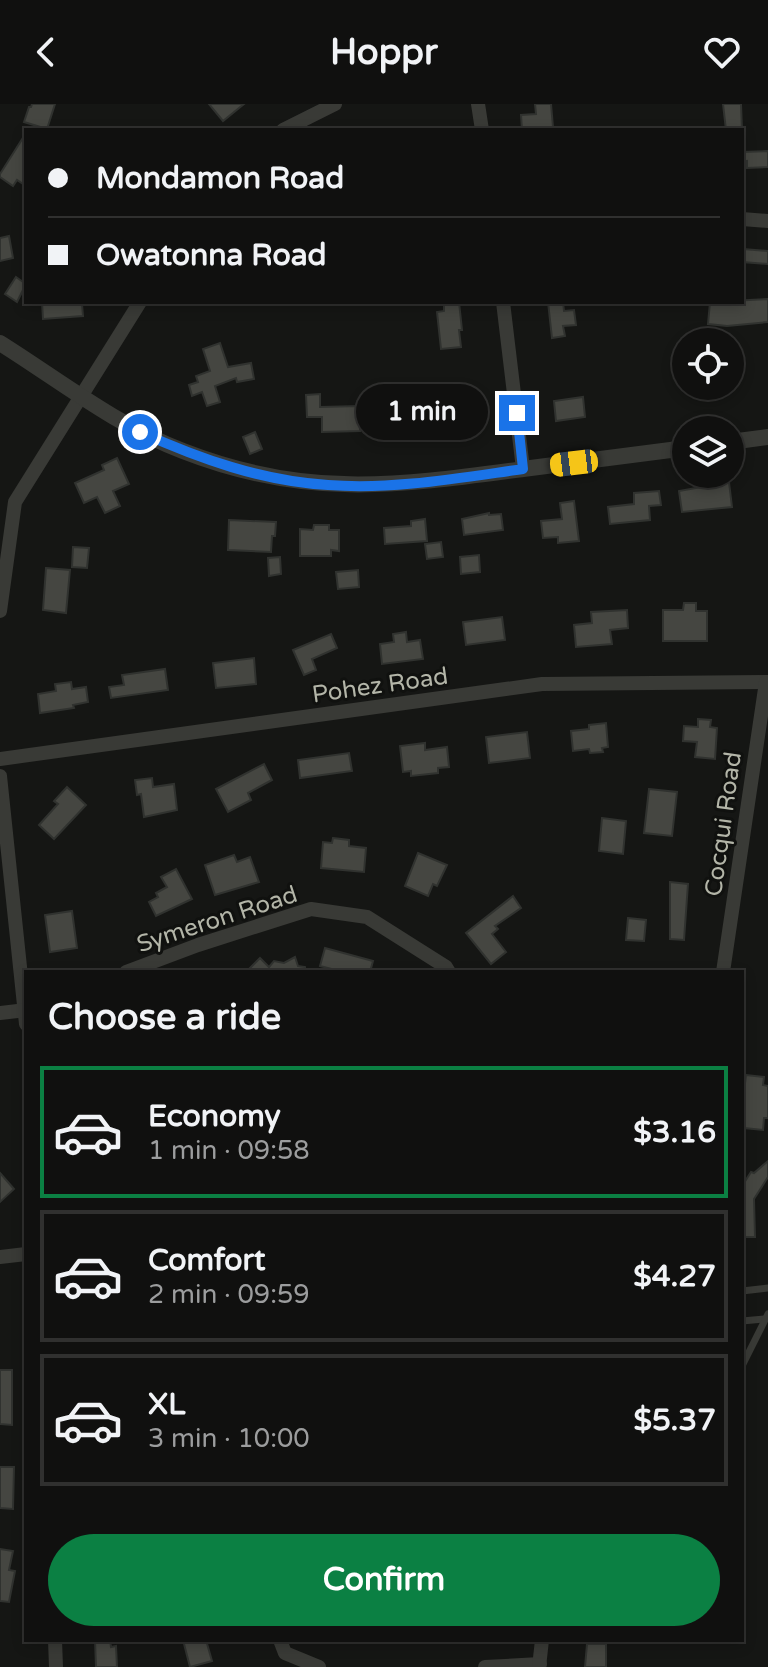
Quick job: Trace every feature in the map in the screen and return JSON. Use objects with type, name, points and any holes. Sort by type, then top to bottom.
[{"type":"street","points":[[287,128],[335,104]]},
{"type":"street","points":[[478,104],[482,128]]},
{"type":"street","points":[[744,219],[768,221]]},
{"type":"street","points":[[0,611],[15,502],[139,304]]},
{"type":"street","points":[[503,304],[523,469]]},
{"type":"street","points":[[0,343],[140,432],[219,464],[273,478],[328,485],[383,486],[672,450]]},
{"type":"street","points":[[744,440],[768,437]]},
{"type":"street","name":"Pohez Road","points":[[0,759],[542,684],[767,682]]},
{"type":"street","name":"Cocqui Road","points":[[723,970],[767,682]]},
{"type":"street","points":[[0,776],[24,1005]]},
{"type":"street","name":"Symeron Road","points":[[131,970],[311,909],[367,917],[448,970]]},
{"type":"street","points":[[0,1013],[24,1015]]},
{"type":"street","points":[[0,1257],[24,1254]]},
{"type":"street","points":[[55,1642],[56,1667]]},
{"type":"street","points":[[281,1642],[285,1653],[319,1667]]},
{"type":"street","points":[[485,1667],[540,1666],[542,1642]]},
{"type":"lane","points":[[744,1291],[768,1288]]},
{"type":"lane","points":[[744,1321],[767,1317]]},
{"type":"lane","points":[[744,1362],[767,1317]]},
{"type":"building","points":[[32,104],[55,104],[47,128],[24,122]]},
{"type":"building","points":[[209,104],[244,104],[223,121]]},
{"type":"building","points":[[535,104],[551,104],[553,127],[522,128],[521,115],[536,114]]},
{"type":"building","points":[[723,104],[741,104],[742,128],[726,128]]},
{"type":"building","points":[[24,136],[24,185],[17,180],[13,186],[0,174]]},
{"type":"building","points":[[768,151],[768,167],[747,168],[744,152]]},
{"type":"building","points":[[9,236],[13,258],[0,261],[0,238]]},
{"type":"building","points":[[744,249],[768,251],[768,264],[744,262]]},
{"type":"building","points":[[16,277],[24,283],[17,302],[5,294]]},
{"type":"building","points":[[768,299],[768,322],[727,326],[708,324],[710,304],[744,304],[744,300]]},
{"type":"building","points":[[42,304],[82,304],[83,316],[43,319]]},
{"type":"building","points":[[444,304],[459,304],[461,347],[441,349],[437,312],[444,311]]},
{"type":"building","points":[[548,304],[563,304],[564,311],[574,310],[576,325],[563,326],[565,336],[552,338]]},
{"type":"building","points":[[220,343],[228,367],[251,363],[254,379],[237,382],[236,378],[215,386],[220,402],[207,406],[202,392],[192,396],[189,385],[198,382],[196,376],[210,371],[203,349]]},
{"type":"building","points":[[451,383],[451,432],[433,433],[432,421],[425,421],[423,391],[429,391],[428,385]]},
{"type":"building","points":[[320,394],[320,407],[360,406],[360,431],[322,432],[322,417],[307,417],[306,395]]},
{"type":"building","points":[[583,397],[585,417],[556,421],[554,401]]},
{"type":"building","points":[[255,432],[262,449],[250,454],[243,437]]},
{"type":"building","points":[[117,458],[129,484],[113,491],[120,506],[105,513],[97,497],[84,503],[75,483],[104,470],[102,465]]},
{"type":"building","points":[[730,488],[732,507],[682,512],[679,491]]},
{"type":"building","points":[[659,491],[661,505],[649,506],[650,520],[610,524],[608,507],[634,504],[634,493]]},
{"type":"building","points":[[574,501],[579,541],[558,543],[558,537],[543,538],[541,521],[562,519],[560,503]]},
{"type":"building","points":[[489,513],[501,514],[503,530],[464,535],[462,519]]},
{"type":"building","points":[[425,519],[427,541],[385,544],[384,528],[411,526],[411,521]]},
{"type":"building","points":[[229,520],[276,522],[271,552],[228,550]]},
{"type":"building","points":[[314,525],[329,525],[329,530],[339,530],[339,551],[331,550],[331,556],[300,556],[300,529],[313,530]]},
{"type":"building","points":[[441,542],[443,557],[427,559],[425,544]]},
{"type":"building","points":[[73,547],[89,548],[87,568],[72,567]]},
{"type":"building","points":[[479,555],[480,572],[461,574],[460,557]]},
{"type":"building","points":[[280,557],[281,574],[269,576],[268,558]]},
{"type":"building","points":[[46,568],[70,570],[66,613],[43,610]]},
{"type":"building","points":[[358,570],[359,587],[338,589],[336,572]]},
{"type":"building","points":[[684,603],[696,603],[696,611],[707,611],[707,641],[663,641],[663,610],[683,610]]},
{"type":"building","points":[[627,610],[628,628],[610,630],[612,644],[576,647],[574,625],[592,623],[591,612]]},
{"type":"building","points":[[502,617],[505,640],[466,645],[463,622]]},
{"type":"building","points":[[406,632],[407,642],[420,640],[423,659],[382,664],[380,644],[394,642],[393,634]]},
{"type":"building","points":[[331,634],[337,648],[312,659],[316,670],[304,675],[293,650]]},
{"type":"building","points":[[254,658],[256,684],[216,688],[213,663]]},
{"type":"building","points":[[165,669],[168,690],[111,698],[109,687],[124,685],[122,675]]},
{"type":"building","points":[[71,682],[72,689],[86,687],[88,702],[73,705],[74,708],[40,713],[38,694],[56,691],[55,684]]},
{"type":"building","points":[[698,719],[711,720],[710,727],[717,728],[715,759],[695,757],[697,742],[683,741],[684,726],[698,727]]},
{"type":"building","points":[[606,723],[608,747],[602,748],[603,752],[590,753],[589,749],[573,751],[571,731]]},
{"type":"building","points":[[527,732],[530,758],[489,763],[486,737]]},
{"type":"building","points":[[425,743],[425,750],[447,747],[449,767],[438,768],[438,773],[411,776],[411,771],[403,772],[400,746]]},
{"type":"building","points":[[349,753],[352,771],[300,778],[298,760]]},
{"type":"building","points":[[264,764],[272,780],[248,793],[251,800],[228,812],[216,789]]},
{"type":"building","points":[[152,778],[153,787],[174,784],[177,810],[144,817],[141,794],[137,795],[135,780]]},
{"type":"building","points":[[67,787],[86,805],[54,839],[39,825],[58,804],[54,801]]},
{"type":"building","points":[[649,789],[677,792],[672,836],[644,833]]},
{"type":"building","points":[[602,818],[626,821],[623,854],[599,851]]},
{"type":"building","points":[[333,838],[349,840],[349,846],[366,848],[364,872],[321,868],[323,842],[332,843]]},
{"type":"building","points":[[418,853],[447,865],[437,886],[433,884],[428,896],[405,886]]},
{"type":"building","points":[[234,855],[237,862],[250,857],[259,882],[215,895],[205,865]]},
{"type":"building","points":[[176,869],[192,899],[156,916],[149,902],[158,897],[156,893],[167,887],[161,877]]},
{"type":"building","points":[[670,882],[688,884],[684,940],[670,939]]},
{"type":"building","points":[[513,896],[521,908],[495,926],[498,929],[492,934],[506,952],[491,964],[466,933]]},
{"type":"building","points":[[72,911],[77,948],[50,952],[45,915]]},
{"type":"building","points":[[628,918],[646,920],[644,941],[626,940]]},
{"type":"building","points":[[325,948],[373,961],[371,970],[335,970],[320,966]]},
{"type":"building","points":[[295,957],[298,966],[305,967],[305,970],[248,970],[260,958],[269,967],[274,961],[284,963]]},
{"type":"building","points":[[746,1075],[764,1077],[763,1085],[768,1086],[768,1118],[764,1118],[763,1130],[744,1128]]},
{"type":"building","points":[[768,1161],[768,1177],[754,1199],[755,1237],[744,1237],[744,1183],[751,1172],[754,1173]]},
{"type":"building","points":[[0,1173],[14,1189],[0,1202]]},
{"type":"building","points":[[0,1370],[12,1370],[12,1425],[0,1424]]},
{"type":"building","points":[[0,1467],[14,1467],[13,1509],[0,1508]]},
{"type":"building","points":[[0,1549],[13,1551],[9,1570],[15,1571],[9,1602],[0,1601]]},
{"type":"building","points":[[95,1642],[110,1642],[111,1647],[116,1646],[117,1667],[96,1667]]},
{"type":"building","points":[[184,1642],[207,1642],[212,1661],[190,1667]]},
{"type":"building","points":[[587,1644],[606,1644],[606,1667],[585,1667]]},
{"type":"route","points":[[140,432],[219,464],[273,478],[328,485],[383,486],[523,469],[517,413]]}]
